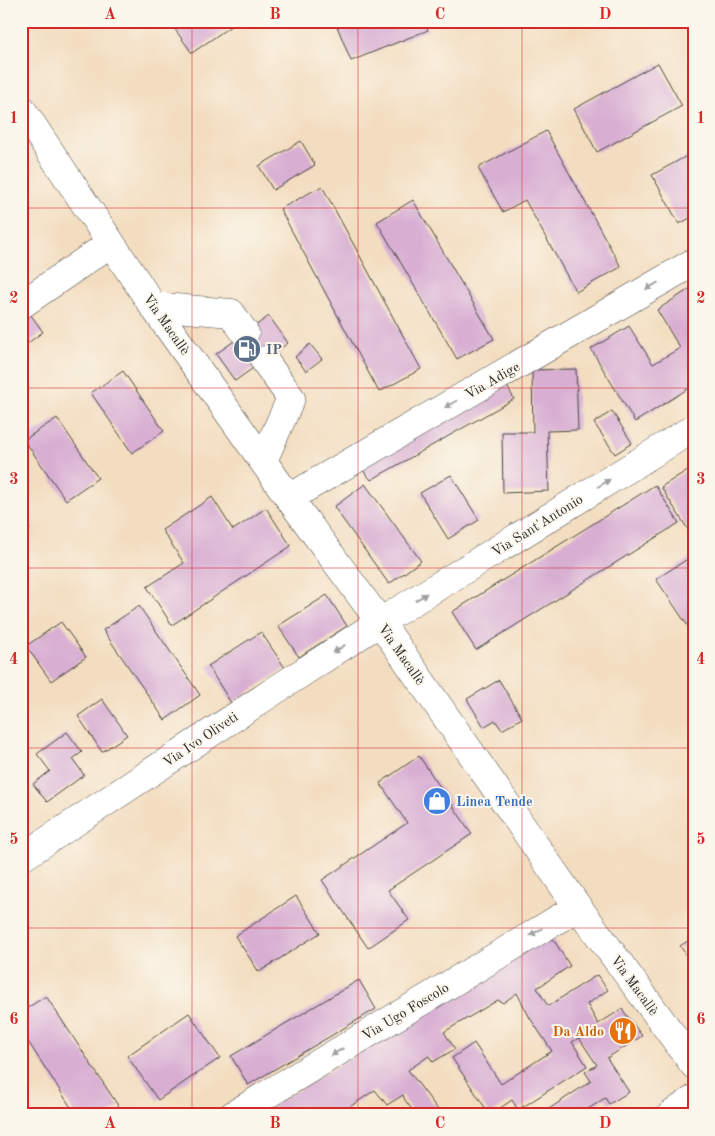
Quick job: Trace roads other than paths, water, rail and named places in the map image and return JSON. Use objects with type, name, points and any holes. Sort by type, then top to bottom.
[{"type":"street","name":"Via Macallè","points":[[21,108],[154,306],[289,498],[380,622],[578,907],[694,1065]]},
{"type":"street","points":[[21,305],[111,243]]},
{"type":"street","name":"Via Adige","points":[[289,498],[694,262]]},
{"type":"street","points":[[154,306],[231,313],[245,333]]},
{"type":"street","points":[[263,461],[290,398],[264,360]]},
{"type":"street","name":"Via Sant'Antonio","points":[[380,622],[694,428]]},
{"type":"street","name":"Via Ivo Oliveti","points":[[21,858],[380,622]]},
{"type":"street","name":"Via Ugo Foscolo","points":[[233,1115],[261,1108],[578,907]]},
{"type":"street","points":[[671,1115],[694,1099]]},
{"type":"place","name":"IP","points":[[247,349]]},
{"type":"place","name":"Linea Tende","points":[[437,801]]},
{"type":"place","name":"Da Aldo","points":[[623,1031]]}]
